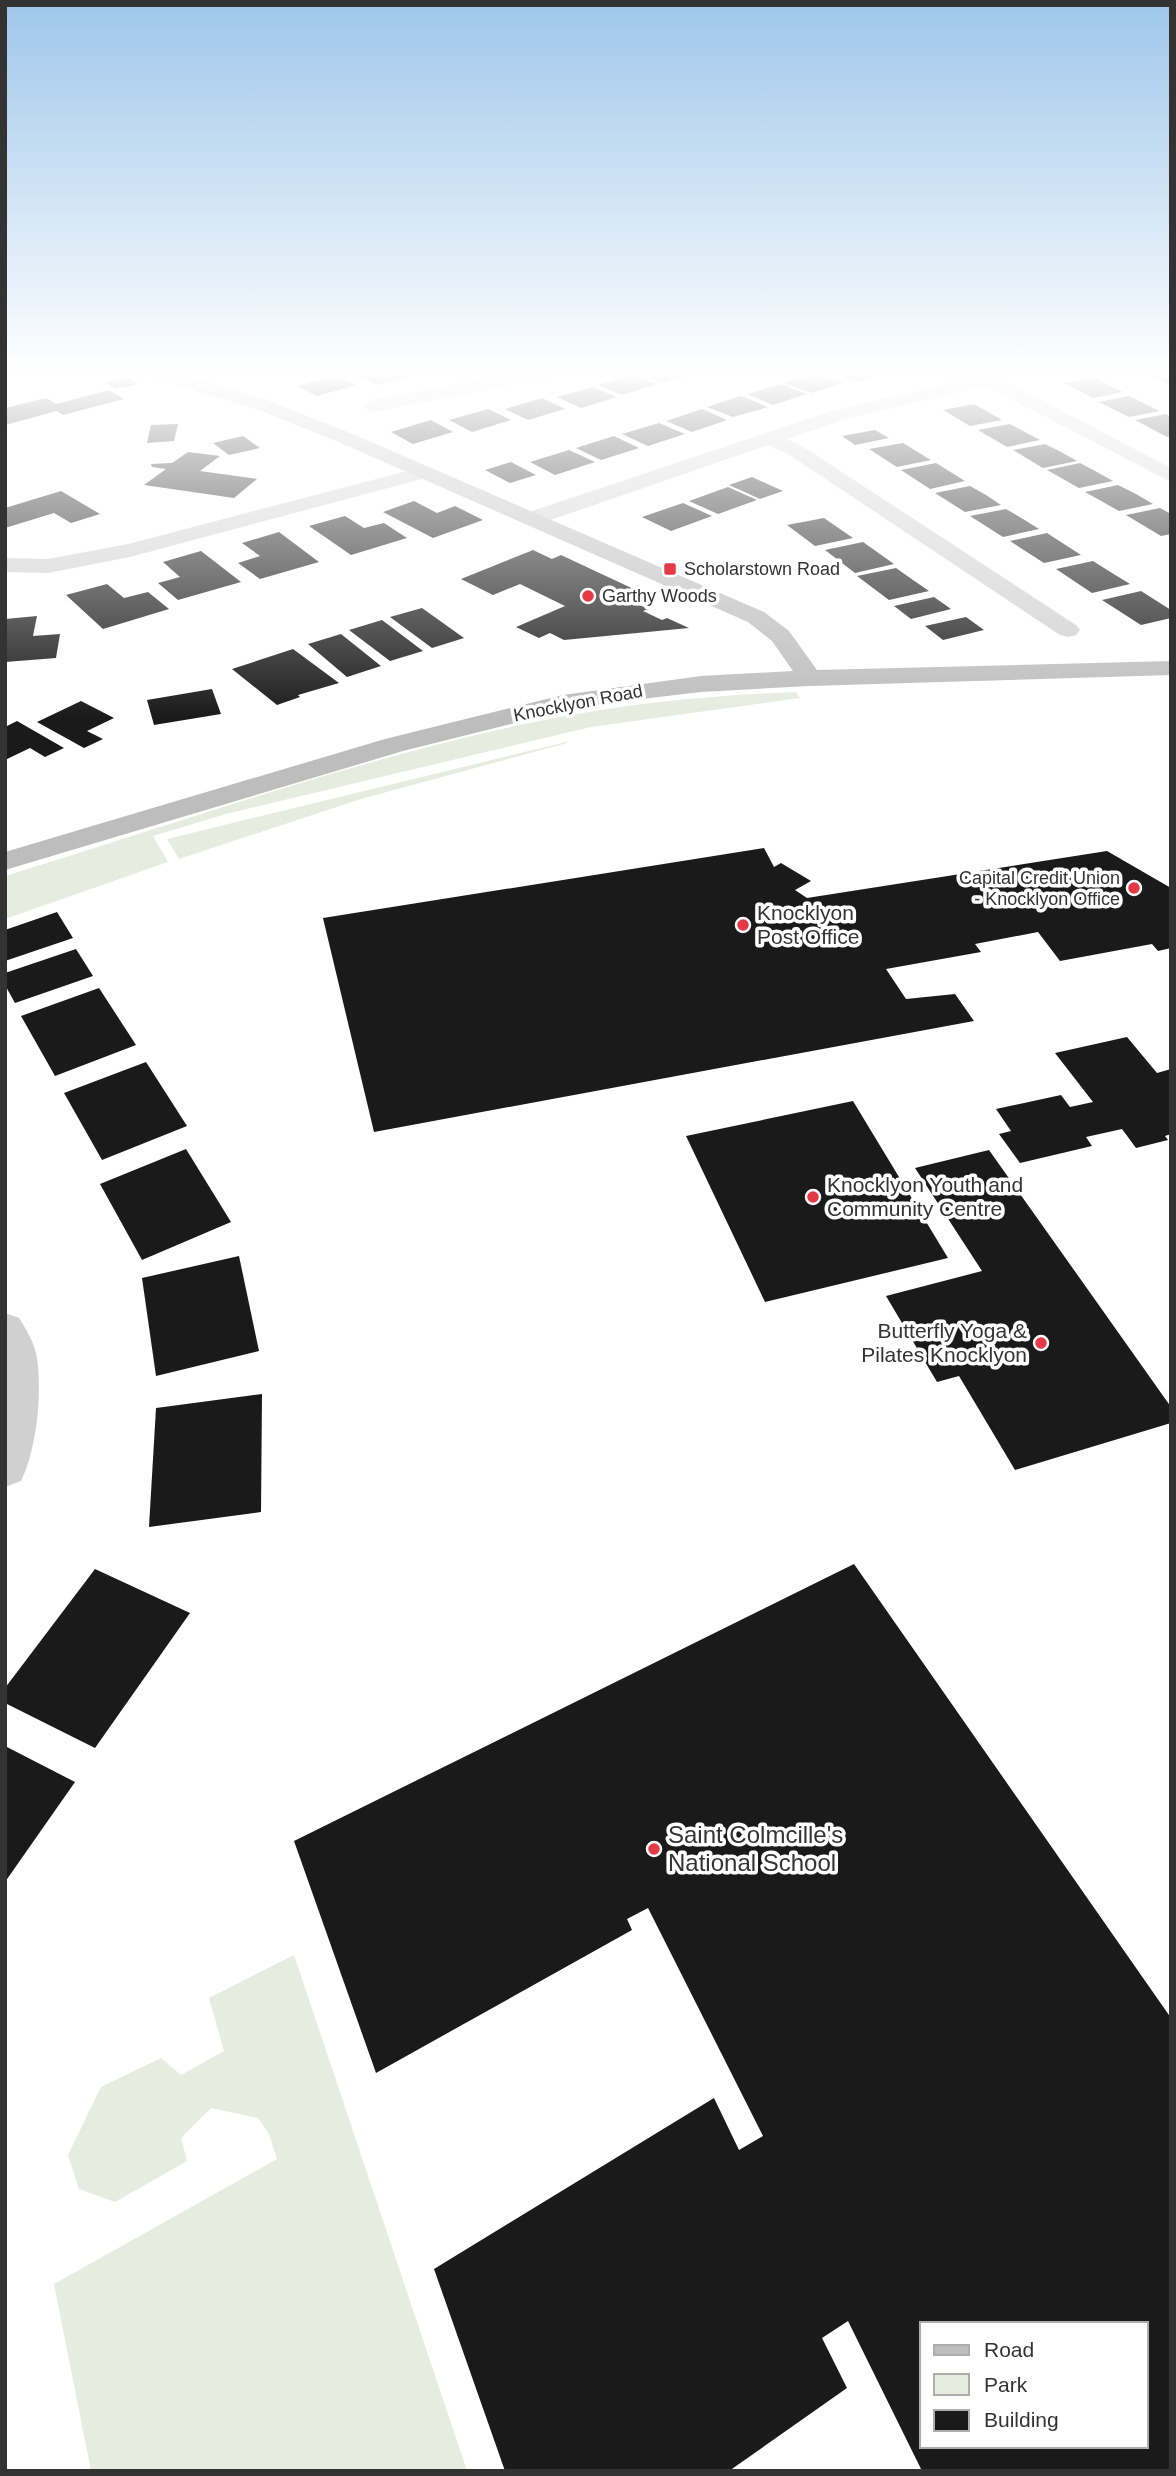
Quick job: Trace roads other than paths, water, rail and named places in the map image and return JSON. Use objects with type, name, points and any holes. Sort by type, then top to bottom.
[{"type":"street","points":[[5,565],[48,566],[130,550],[371,487]]},
{"type":"street","points":[[458,487],[770,625],[789,642],[809,678]]},
{"type":"street","points":[[531,519],[626,487]]},
{"type":"street","points":[[850,487],[1068,630]]},
{"type":"street","name":"Knocklyon Road","points":[[5,861],[394,745],[563,703],[701,684],[809,678],[1171,668]]},
{"type":"street","points":[[5,1329],[16,1356],[15,1426],[5,1468]]},
{"type":"place","name":"Scholarstown Road","points":[[670,569]]},
{"type":"place","name":"Garthy Woods","points":[[588,596]]},
{"type":"place","name":"Capital Credit Union - Knocklyon Office","points":[[1134,888]]},
{"type":"place","name":"Knocklyon Post Office","points":[[743,925]]},
{"type":"place","name":"Knocklyon Youth and Community Centre","points":[[813,1197]]},
{"type":"place","name":"Butterfly Yoga & Pilates Knocklyon","points":[[1041,1343]]},
{"type":"place","name":"Saint Colmcille's National School","points":[[654,1849]]}]
